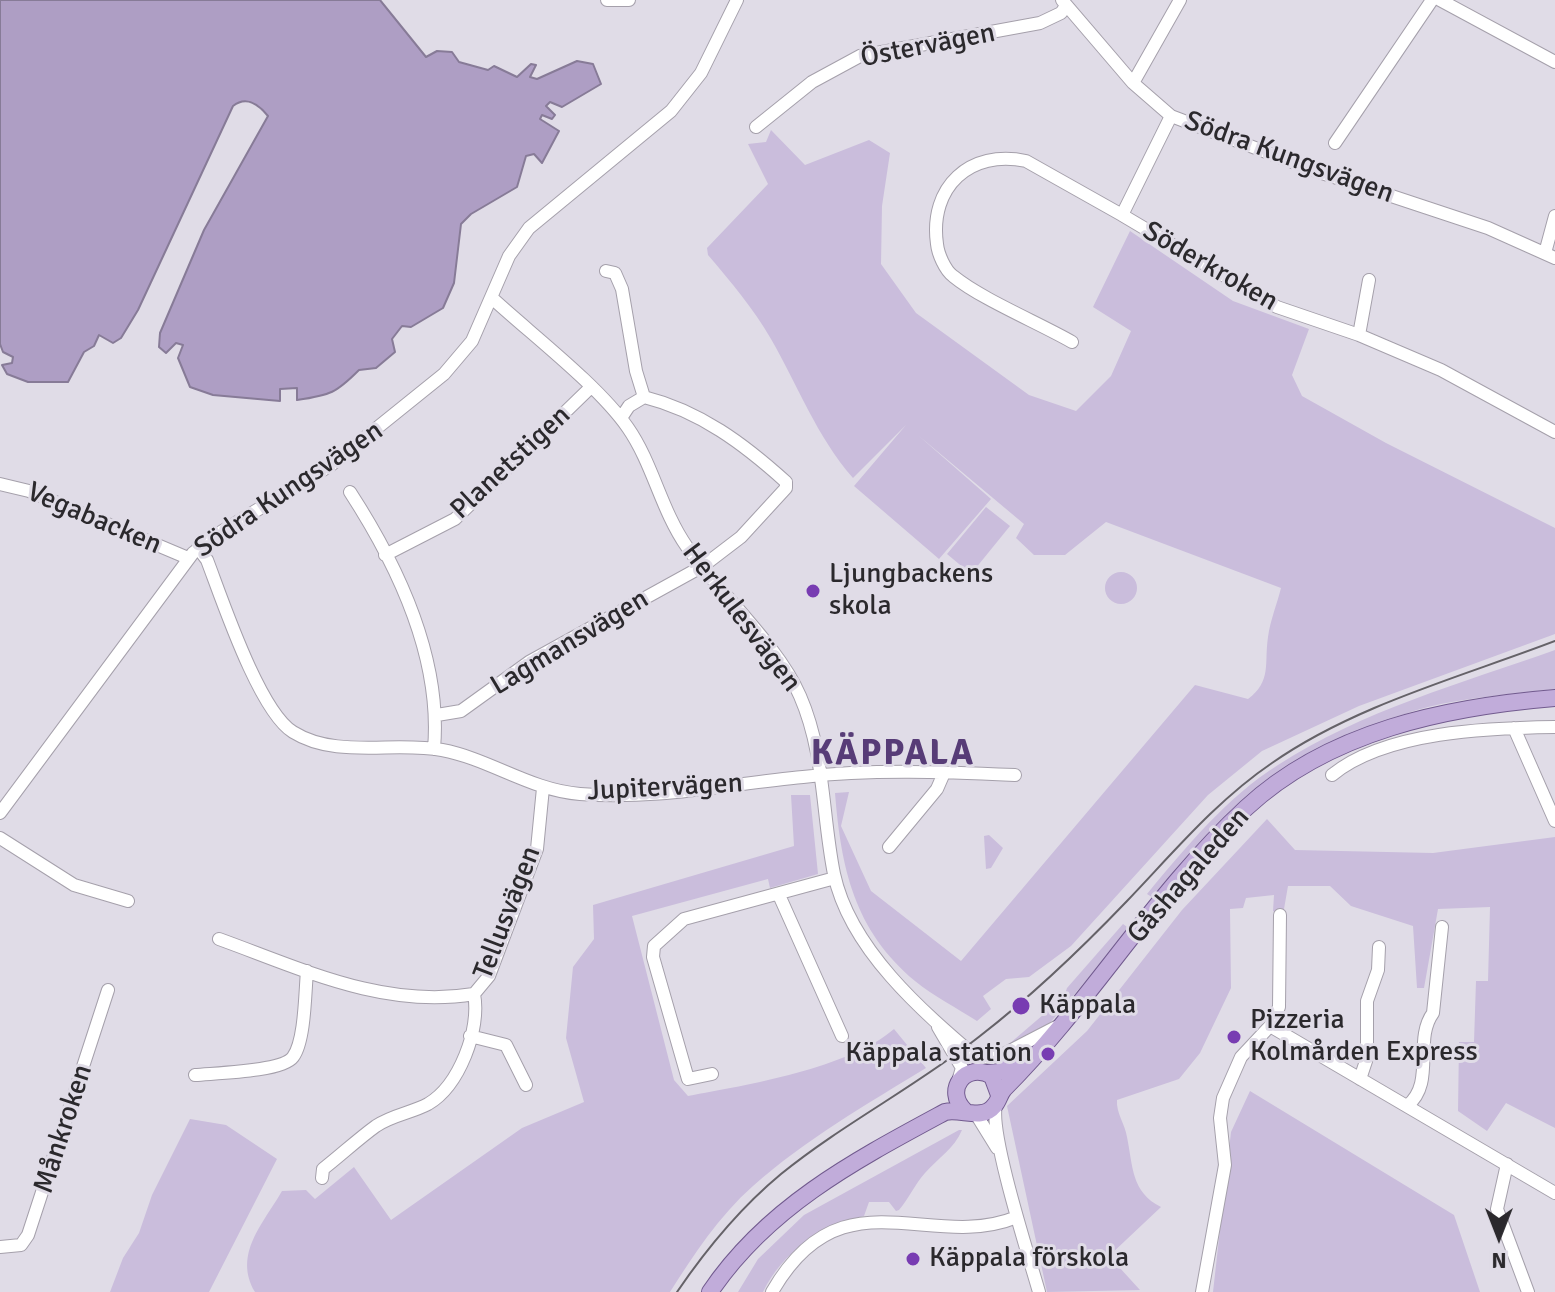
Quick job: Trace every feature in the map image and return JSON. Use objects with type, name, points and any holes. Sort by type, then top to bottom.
[{"type":"main road","name":"Gåshagaleden","points":[[710,1292],[740,1253],[784,1208],[815,1186],[945,1112],[986,1113],[1213,842],[1247,807],[1290,774],[1358,740],[1422,718],[1480,705],[1555,698]]},
{"type":"main road","name":"Gåshagaleden","points":[[893,1140],[969,1072],[983,1068],[999,1072],[1038,1050]]},
{"type":"main road","points":[[983,1068],[997,1083],[998,1100]]},
{"type":"main road","points":[[957,1084],[956,1100],[970,1112]]},
{"type":"street","points":[[607,0],[629,0]]},
{"type":"street","name":"Södra Kungsvägen","points":[[0,813],[193,553],[331,465],[444,374],[472,341],[509,256],[529,228],[671,111],[701,73],[737,0]]},
{"type":"street","points":[[1133,83],[1180,0]]},
{"type":"street","points":[[1335,143],[1432,0]]},
{"type":"street","points":[[1440,0],[1555,62]]},
{"type":"street","name":"Södra Kungsvägen","points":[[1064,3],[1133,83],[1171,116],[1316,171],[1488,228],[1550,256]]},
{"type":"street","name":"Östervägen","points":[[756,127],[812,82],[860,56],[1040,23],[1061,13],[1064,3]]},
{"type":"street","name":"Söderkroken","points":[[1171,116],[1122,215],[1277,307],[1359,335],[1441,370],[1555,432]]},
{"type":"street","points":[[1072,342],[951,275],[938,251],[934,221],[943,195],[966,169],[982,161],[1013,158],[1026,161],[1122,215]]},
{"type":"street","points":[[1550,256],[1554,219]]},
{"type":"street","points":[[606,271],[615,273],[622,289],[636,371],[644,397],[629,406],[621,418]]},
{"type":"street","points":[[1359,335],[1369,280]]},
{"type":"street","name":"Herkulesvägen","points":[[492,298],[621,418],[639,448],[679,534],[799,693],[813,730],[835,878],[853,920],[872,951],[934,1020],[983,1068]]},
{"type":"street","name":"Planetstigen","points":[[385,555],[455,519],[590,388]]},
{"type":"street","name":"Lagmansvägen","points":[[437,715],[461,711],[529,662],[703,566],[756,524],[783,495],[787,485],[703,417],[644,397]]},
{"type":"street","name":"Vegabacken","points":[[0,484],[29,491],[119,532],[193,553]]},
{"type":"street","points":[[350,492],[414,615],[437,715],[434,749]]},
{"type":"street","name":"Jupitervägen","points":[[193,553],[207,560],[258,684],[291,731],[316,742],[434,749],[475,758],[543,788],[625,796],[820,775],[1015,775]]},
{"type":"street","points":[[1332,775],[1359,759],[1460,732],[1555,727]]},
{"type":"street","points":[[1514,728],[1555,821]]},
{"type":"street","points":[[889,847],[937,789],[944,773]]},
{"type":"street","name":"Tellusvägen","points":[[322,1178],[323,1169],[377,1125],[439,1096],[452,1082],[477,1008],[474,994],[489,976],[537,849],[543,788]]},
{"type":"street","points":[[0,838],[74,885],[128,901]]},
{"type":"street","points":[[712,1074],[688,1079],[653,957],[654,946],[684,919],[835,878]]},
{"type":"street","points":[[779,895],[842,1036]]},
{"type":"street","points":[[1202,1292],[1225,1165],[1220,1118],[1223,1098],[1241,1057],[1270,1026],[1279,1007],[1280,915]]},
{"type":"street","points":[[1407,1106],[1420,1089],[1425,1024],[1433,1013],[1442,927]]},
{"type":"street","points":[[219,939],[360,991],[408,996],[474,994]]},
{"type":"street","points":[[1360,1079],[1367,1058],[1367,1001],[1378,970],[1379,947]]},
{"type":"street","points":[[195,1075],[279,1066],[291,1060],[299,1045],[307,971]]},
{"type":"street","name":"Månkroken","points":[[0,1247],[21,1245],[28,1235],[108,990]]},
{"type":"street","points":[[983,1068],[992,1059],[1017,1050],[1070,1015]]},
{"type":"street","name":"Herkulesvägen","points":[[934,1020],[962,1068],[957,1084]]},
{"type":"street","points":[[1270,1026],[1555,1193]]},
{"type":"street","points":[[470,1036],[506,1045],[526,1085]]},
{"type":"street","points":[[998,1100],[994,1115],[1004,1162],[1039,1292]]},
{"type":"street","points":[[970,1112],[1004,1162]]},
{"type":"street","points":[[1507,1164],[1497,1209],[1528,1292]]},
{"type":"street","points":[[772,1292],[803,1254],[846,1228],[889,1220],[983,1227],[1017,1217]]},
{"type":"shaded area","points":[[0,0],[380,0],[426,57],[437,51],[452,52],[459,62],[488,70],[494,66],[517,77],[531,64],[536,65],[530,77],[537,79],[577,61],[593,64],[601,84],[562,107],[550,102],[546,106],[555,115],[552,119],[542,115],[540,119],[559,131],[542,163],[534,154],[526,156],[517,187],[471,214],[461,224],[454,283],[443,308],[411,327],[402,326],[392,339],[395,352],[376,368],[359,370],[332,392],[318,396],[297,400],[297,388],[280,389],[280,401],[213,395],[190,387],[178,358],[183,345],[176,343],[166,353],[159,347],[160,333],[204,230],[268,116],[248,101],[238,103],[233,106],[138,310],[121,338],[113,343],[99,335],[94,346],[84,352],[68,382],[28,382],[7,374],[2,365],[12,363],[13,357],[3,352],[0,344]]},
{"type":"shaded area","points":[[771,130],[805,165],[869,140],[890,153],[882,206],[881,264],[916,313],[1029,395],[1076,411],[1111,376],[1131,331],[1093,307],[1130,231],[1233,301],[1309,329],[1292,375],[1302,396],[1386,443],[1555,528],[1555,634],[1359,706],[1262,751],[1208,795],[1071,946],[1029,977],[1006,979],[983,996],[991,1009],[977,1021],[937,997],[894,961],[864,919],[854,896],[841,847],[835,793],[849,792],[841,826],[871,891],[961,961],[1195,685],[1248,699],[1256,692],[1266,671],[1269,631],[1281,588],[1106,522],[1065,555],[1034,555],[1016,538],[1024,524],[919,436],[991,499],[939,559],[854,486],[906,425],[853,478],[818,428],[764,328],[708,255],[707,248],[768,184],[748,144],[766,142]]},
{"type":"shaded area","points":[[986,507],[1010,526],[971,574],[947,554]]},
{"type":"shaded area","points":[[1121,572],[1133,576],[1137,588],[1133,600],[1121,604],[1109,600],[1105,588],[1109,576]]},
{"type":"shaded area","points":[[1555,650],[1555,689],[1428,707],[1385,720],[1309,756],[1242,804],[1183,864],[1155,899],[1147,894],[1224,808],[1278,765],[1343,729],[1378,714]]},
{"type":"shaded area","points":[[791,795],[810,795],[818,874],[770,888],[768,879],[632,916],[674,1080],[688,1096],[767,1080],[851,1054],[875,1043],[894,1029],[926,1068],[815,1138],[753,1186],[718,1223],[670,1292],[255,1292],[247,1265],[249,1252],[259,1227],[282,1191],[306,1190],[315,1199],[354,1167],[391,1220],[522,1128],[584,1102],[566,1038],[573,967],[594,939],[593,905],[794,846]]},
{"type":"shaded area","points":[[1267,819],[1295,850],[1433,853],[1555,837],[1555,1128],[1506,1103],[1487,1131],[1458,1111],[1459,1042],[1474,1042],[1476,981],[1488,981],[1490,907],[1438,909],[1424,988],[1417,988],[1413,926],[1351,906],[1330,886],[1288,886],[1284,909],[1277,913],[1273,911],[1274,895],[1246,898],[1243,908],[1230,909],[1231,988],[1200,1053],[1179,1079],[1117,1100],[1135,1177],[1144,1194],[1161,1207],[1109,1256],[1140,1290],[1047,1292],[1007,1106],[1087,1031],[1182,910]]},
{"type":"shaded area","points":[[989,835],[1003,848],[991,868],[986,869],[984,836]]},
{"type":"shaded area","points":[[1123,924],[1130,929],[1049,1024],[1002,1050],[1064,997],[1067,988]]},
{"type":"shaded area","points":[[1250,1091],[1454,1215],[1480,1292],[1213,1292],[1231,1132]]},
{"type":"shaded area","points":[[190,1119],[226,1125],[277,1159],[209,1292],[110,1292],[123,1258],[139,1233],[152,1195]]},
{"type":"shaded area","points":[[962,1130],[955,1143],[921,1177],[899,1210],[896,1211],[889,1202],[869,1202],[864,1216],[832,1227],[792,1253],[771,1277],[763,1292],[738,1292],[758,1259],[804,1215]]},
{"type":"tram line","points":[[677,1292],[725,1229],[766,1187],[805,1155],[956,1054],[1019,1004],[1092,937],[1214,811],[1272,763],[1373,708],[1555,641]]},
{"type":"place","name":"Ljungbackens skola","points":[[813,591]]},
{"type":"place","name":"Käppala","points":[[1021,1006]]},
{"type":"place","name":"Pizzeria Kolmården Express","points":[[1234,1037]]},
{"type":"place","name":"Käppala station","points":[[1048,1054]]},
{"type":"place","name":"Käppala förskola","points":[[913,1259]]},
{"type":"district","name":"KÄPPALA","points":[[893,755]]}]
